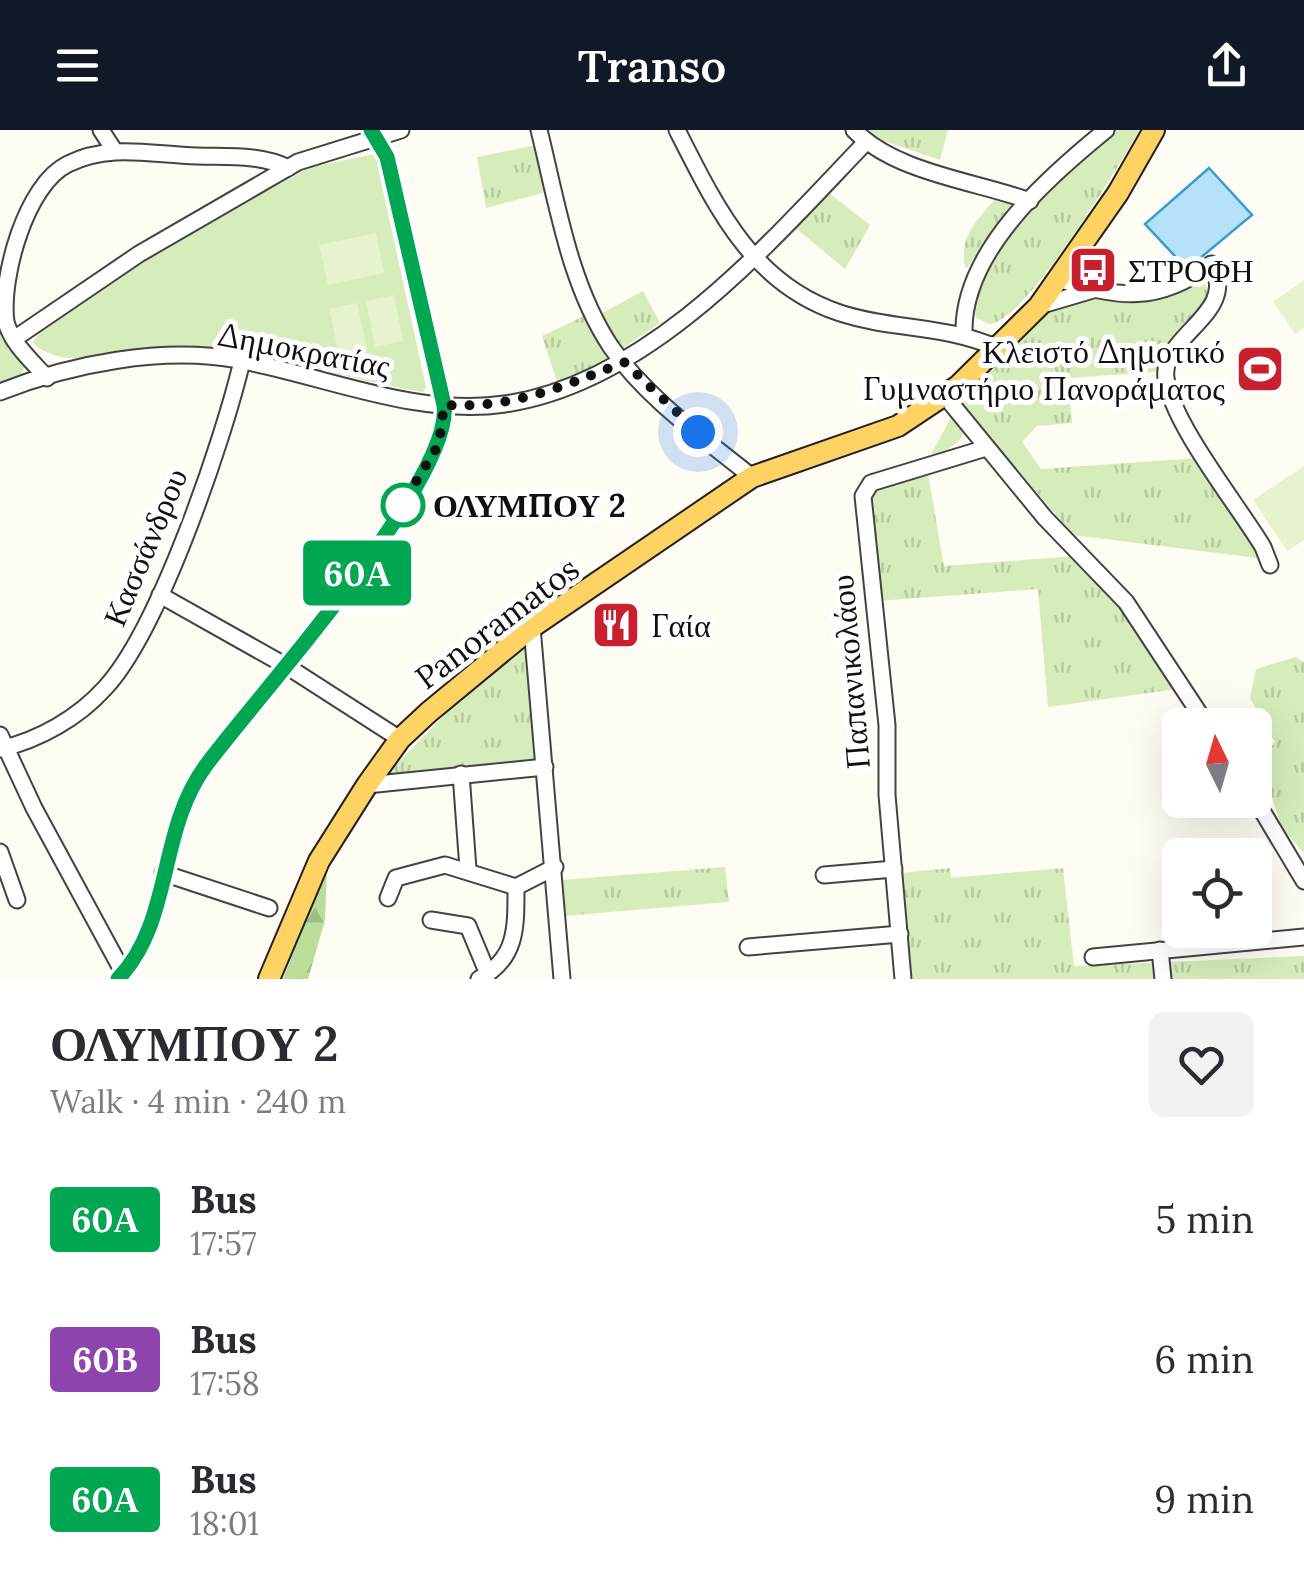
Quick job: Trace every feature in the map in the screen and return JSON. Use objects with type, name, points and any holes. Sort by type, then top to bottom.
[{"type":"main road","name":"Panoramatos","points":[[270,979],[318,861],[366,784],[400,740],[532,627],[670,528],[752,477],[898,426],[945,396],[1039,306],[1077,254],[1154,130]]},
{"type":"street","points":[[101,130],[114,150]]},
{"type":"street","points":[[14,339],[139,254],[288,168],[375,134],[401,130]]},
{"type":"street","points":[[539,130],[582,289],[599,326],[624,362],[664,405],[752,477]]},
{"type":"street","points":[[677,130],[753,260],[774,279],[840,313],[964,333],[996,348]]},
{"type":"street","points":[[964,333],[964,304],[972,278],[1057,171],[1106,130]]},
{"type":"street","points":[[2,744],[121,976],[147,938],[176,820],[189,792],[288,666],[412,491],[442,437],[444,405],[387,157],[375,134]]},
{"type":"street","points":[[860,136],[918,166],[1030,201]]},
{"type":"street","name":"Δημοκρατίας","points":[[0,392],[46,378],[145,360],[242,361],[444,405],[490,406],[525,400],[624,362],[753,260],[860,136]]},
{"type":"street","points":[[46,378],[14,339],[5,315],[4,275],[23,219],[46,180],[67,164],[114,150],[267,160],[288,168]]},
{"type":"street","points":[[1077,254],[1083,278],[1094,290]]},
{"type":"street","points":[[1058,278],[1094,290],[1162,292],[1211,264],[1218,278],[1213,301],[1169,359],[1165,377],[1185,424],[1263,547],[1270,565]]},
{"type":"street","points":[[1039,306],[1094,290]]},
{"type":"street","name":"Κασσάνδρου","points":[[2,744],[43,735],[105,688],[127,658],[160,596],[242,361]]},
{"type":"street","points":[[945,396],[1045,518],[1126,602],[1196,708]]},
{"type":"street","name":"Παπανικολάου","points":[[903,979],[886,716],[864,492],[871,483],[986,448]]},
{"type":"street","points":[[160,596],[288,666],[400,740]]},
{"type":"street","points":[[532,627],[562,979]]},
{"type":"street","points":[[366,784],[546,766]]},
{"type":"street","points":[[461,774],[468,869]]},
{"type":"street","points":[[1263,818],[1304,881]]},
{"type":"street","points":[[0,852],[17,900]]},
{"type":"street","points":[[388,898],[396,878],[445,865],[468,869],[516,888],[555,868]]},
{"type":"street","points":[[824,875],[894,870]]},
{"type":"street","points":[[163,872],[268,908]]},
{"type":"street","points":[[432,920],[468,926],[483,976],[495,972],[507,958],[516,914],[516,888]]},
{"type":"street","points":[[748,947],[900,934]]},
{"type":"street","points":[[1093,958],[1304,937]]},
{"type":"street","points":[[1160,950],[1162,979]]},
{"type":"green space","points":[[866,130],[948,130],[940,160],[884,141]]},
{"type":"green space","points":[[1116,130],[1140,130],[1048,270],[1006,316],[990,324],[976,318],[971,288],[1002,244],[1075,165]]},
{"type":"green space","points":[[536,145],[546,192],[486,208],[477,157]]},
{"type":"green space","points":[[375,154],[426,387],[423,392],[226,351],[159,347],[77,358],[46,352],[33,343],[39,332],[165,247],[311,167]]},
{"type":"green space","points":[[825,190],[870,225],[845,269],[792,225]]},
{"type":"green space","points":[[1000,193],[1016,200],[966,269],[967,237]]},
{"type":"green space","points":[[376,233],[384,273],[328,285],[319,245]]},
{"type":"green space","points":[[1204,280],[1209,295],[1155,372],[1068,378],[1072,423],[1037,426],[1022,442],[1041,469],[1199,458],[1259,554],[1257,558],[1073,535],[962,404],[960,396],[1043,309],[1095,294],[1169,295]]},
{"type":"green space","points":[[1304,280],[1304,328],[1295,334],[1273,302]]},
{"type":"green space","points":[[643,291],[660,323],[623,348],[600,314]]},
{"type":"green space","points":[[394,295],[403,341],[375,347],[366,301]]},
{"type":"green space","points":[[357,303],[367,348],[339,354],[329,309]]},
{"type":"green space","points":[[586,315],[610,358],[558,385],[542,336]]},
{"type":"green space","points":[[0,334],[24,367],[21,376],[0,383]]},
{"type":"green space","points":[[952,416],[964,433],[950,448],[931,454]]},
{"type":"green space","points":[[1304,466],[1304,540],[1287,551],[1253,500]]},
{"type":"green space","points":[[927,468],[944,566],[1076,556],[1126,609],[1177,689],[1048,707],[1038,589],[878,601],[868,496],[873,484]]},
{"type":"green space","points":[[527,642],[539,762],[385,776],[458,701]]},
{"type":"green space","points":[[1296,657],[1304,662],[1304,853],[1282,828],[1272,797],[1272,708],[1256,708],[1250,698],[1256,669]]},
{"type":"green space","points":[[327,866],[325,920],[308,979],[283,979]]},
{"type":"green space","points":[[725,867],[729,902],[563,916],[561,880]]},
{"type":"green space","points":[[950,868],[951,878],[1063,868],[1074,966],[1304,956],[1304,979],[909,979],[900,873]]},
{"type":"water","points":[[1209,168],[1252,215],[1187,269],[1145,224]]},
{"type":"bus line","name":"60Α","points":[[118,979],[137,956],[151,928],[170,838],[189,792],[214,754],[288,666],[357,572],[412,491],[444,432],[444,405],[387,157],[371,130]]},
{"type":"place","name":"ΣΤΡΟΦΗ","points":[[1093,270]]},
{"type":"place","name":"Κλειστό Δημοτικό Γυμναστήριο Πανοράματος","points":[[1260,369]]},
{"type":"place","name":"ΟΛΥΜΠΟΥ 2","points":[[403,505]]},
{"type":"place","name":"Γαία","points":[[616,625]]},
{"type":"route","points":[[403,505],[400,508],[442,437],[444,405],[490,406],[525,400],[624,362],[664,405],[698,432]]}]
